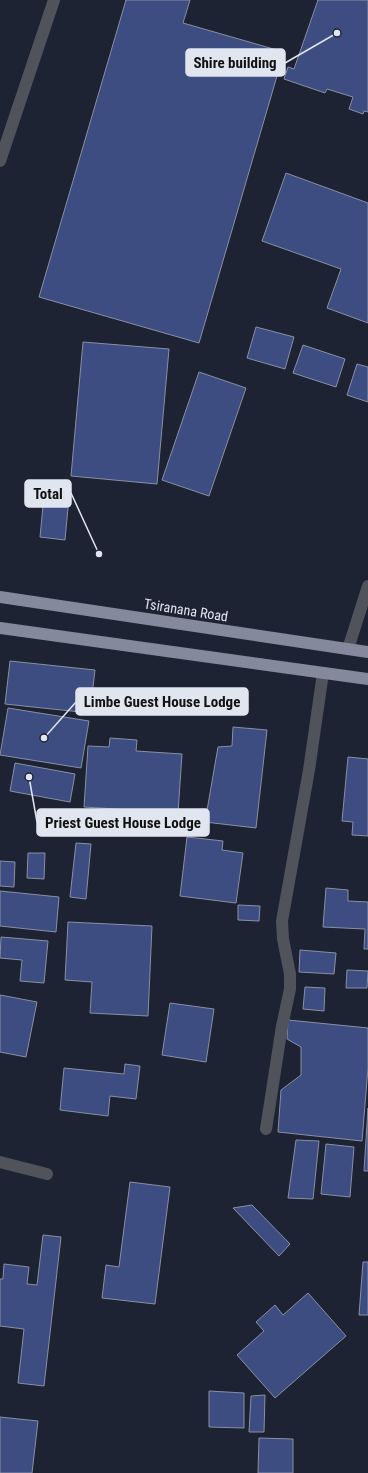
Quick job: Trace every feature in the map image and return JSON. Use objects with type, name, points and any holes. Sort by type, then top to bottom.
[{"type":"highway","name":"Tsiranana Road","points":[[0,597],[368,652]]},
{"type":"highway","points":[[0,628],[368,679]]},
{"type":"street","points":[[0,161],[54,0]]},
{"type":"street","points":[[348,650],[368,586]]},
{"type":"street","points":[[266,1129],[282,1026],[290,989],[290,974],[283,939],[282,921],[310,770],[324,673]]},
{"type":"street","points":[[0,1162],[47,1174]]},
{"type":"building","points":[[126,0],[190,0],[183,23],[284,52],[199,343],[39,297]]},
{"type":"building","points":[[318,0],[368,0],[368,112],[364,111],[363,114],[349,109],[353,97],[327,89],[325,93],[284,79],[288,67],[294,69]]},
{"type":"building","points":[[286,173],[368,203],[368,323],[327,308],[341,269],[262,241]]},
{"type":"building","points":[[256,327],[294,337],[285,369],[247,358]]},
{"type":"building","points":[[83,342],[169,349],[157,484],[71,476]]},
{"type":"building","points":[[303,345],[345,359],[336,387],[293,373]]},
{"type":"building","points":[[357,364],[368,367],[368,402],[347,395]]},
{"type":"building","points":[[199,372],[246,388],[209,496],[162,480]]},
{"type":"building","points":[[45,485],[70,487],[65,540],[40,537]]},
{"type":"building","points":[[10,661],[95,670],[90,713],[5,704]]},
{"type":"building","points":[[8,708],[89,721],[81,768],[0,755]]},
{"type":"building","points":[[233,727],[267,730],[256,828],[205,822],[218,747],[232,746]]},
{"type":"building","points":[[110,738],[137,740],[136,751],[182,754],[178,813],[84,807],[88,746],[109,747]]},
{"type":"building","points":[[348,757],[368,759],[368,836],[352,835],[353,822],[342,821]]},
{"type":"building","points":[[15,763],[75,774],[70,802],[10,791]]},
{"type":"building","points":[[187,837],[223,841],[222,850],[243,853],[236,903],[180,896]]},
{"type":"building","points":[[76,843],[91,844],[86,899],[70,897]]},
{"type":"building","points":[[28,853],[45,853],[44,879],[27,878]]},
{"type":"building","points":[[0,861],[15,862],[14,887],[0,886]]},
{"type":"building","points":[[326,888],[348,890],[348,901],[368,902],[368,949],[364,949],[365,929],[323,927]]},
{"type":"building","points":[[0,891],[59,897],[56,932],[0,926]]},
{"type":"building","points":[[238,905],[260,906],[259,921],[238,920]]},
{"type":"building","points":[[68,922],[152,926],[148,1016],[90,1013],[92,982],[65,980]]},
{"type":"building","points":[[1,937],[48,941],[44,983],[20,981],[22,960],[0,958]]},
{"type":"building","points":[[300,950],[336,953],[334,974],[299,972]]},
{"type":"building","points":[[347,970],[368,971],[367,988],[346,988]]},
{"type":"building","points":[[305,987],[325,988],[324,1011],[303,1009]]},
{"type":"building","points":[[0,995],[37,1002],[26,1057],[0,1052]]},
{"type":"building","points":[[170,1003],[214,1009],[206,1062],[162,1055]]},
{"type":"building","points":[[288,1020],[368,1028],[368,1068],[362,1141],[278,1132],[281,1090],[301,1075],[301,1047],[287,1039]]},
{"type":"building","points":[[125,1064],[140,1066],[136,1099],[110,1096],[108,1116],[60,1110],[64,1068],[124,1074]]},
{"type":"building","points":[[368,1108],[368,1171],[364,1171]]},
{"type":"building","points":[[296,1140],[319,1141],[313,1199],[288,1198]]},
{"type":"building","points":[[326,1144],[354,1147],[350,1197],[321,1194]]},
{"type":"building","points":[[130,1182],[170,1187],[155,1304],[102,1298],[106,1265],[119,1267]]},
{"type":"building","points":[[252,1205],[290,1244],[279,1256],[233,1208]]},
{"type":"building","points":[[43,1235],[61,1237],[44,1386],[18,1383],[24,1329],[0,1326],[0,1279],[3,1279],[4,1264],[29,1267],[27,1284],[37,1285]]},
{"type":"building","points":[[363,1262],[368,1262],[368,1315],[359,1315]]},
{"type":"building","points":[[308,1293],[346,1336],[275,1398],[237,1355],[264,1331],[256,1322],[275,1305],[283,1315]]},
{"type":"building","points":[[209,1391],[244,1393],[244,1428],[209,1427]]},
{"type":"building","points":[[265,1395],[264,1432],[249,1432],[251,1396]]},
{"type":"building","points":[[0,1417],[38,1421],[32,1473],[0,1473]]},
{"type":"building","points":[[259,1438],[293,1439],[293,1473],[258,1473]]},
{"type":"place","name":"Shire building","points":[[337,33]]},
{"type":"place","name":"Total","points":[[99,554]]},
{"type":"place","name":"Limbe Guest House Lodge","points":[[44,738]]},
{"type":"place","name":"Priest Guest House Lodge","points":[[29,777]]}]
